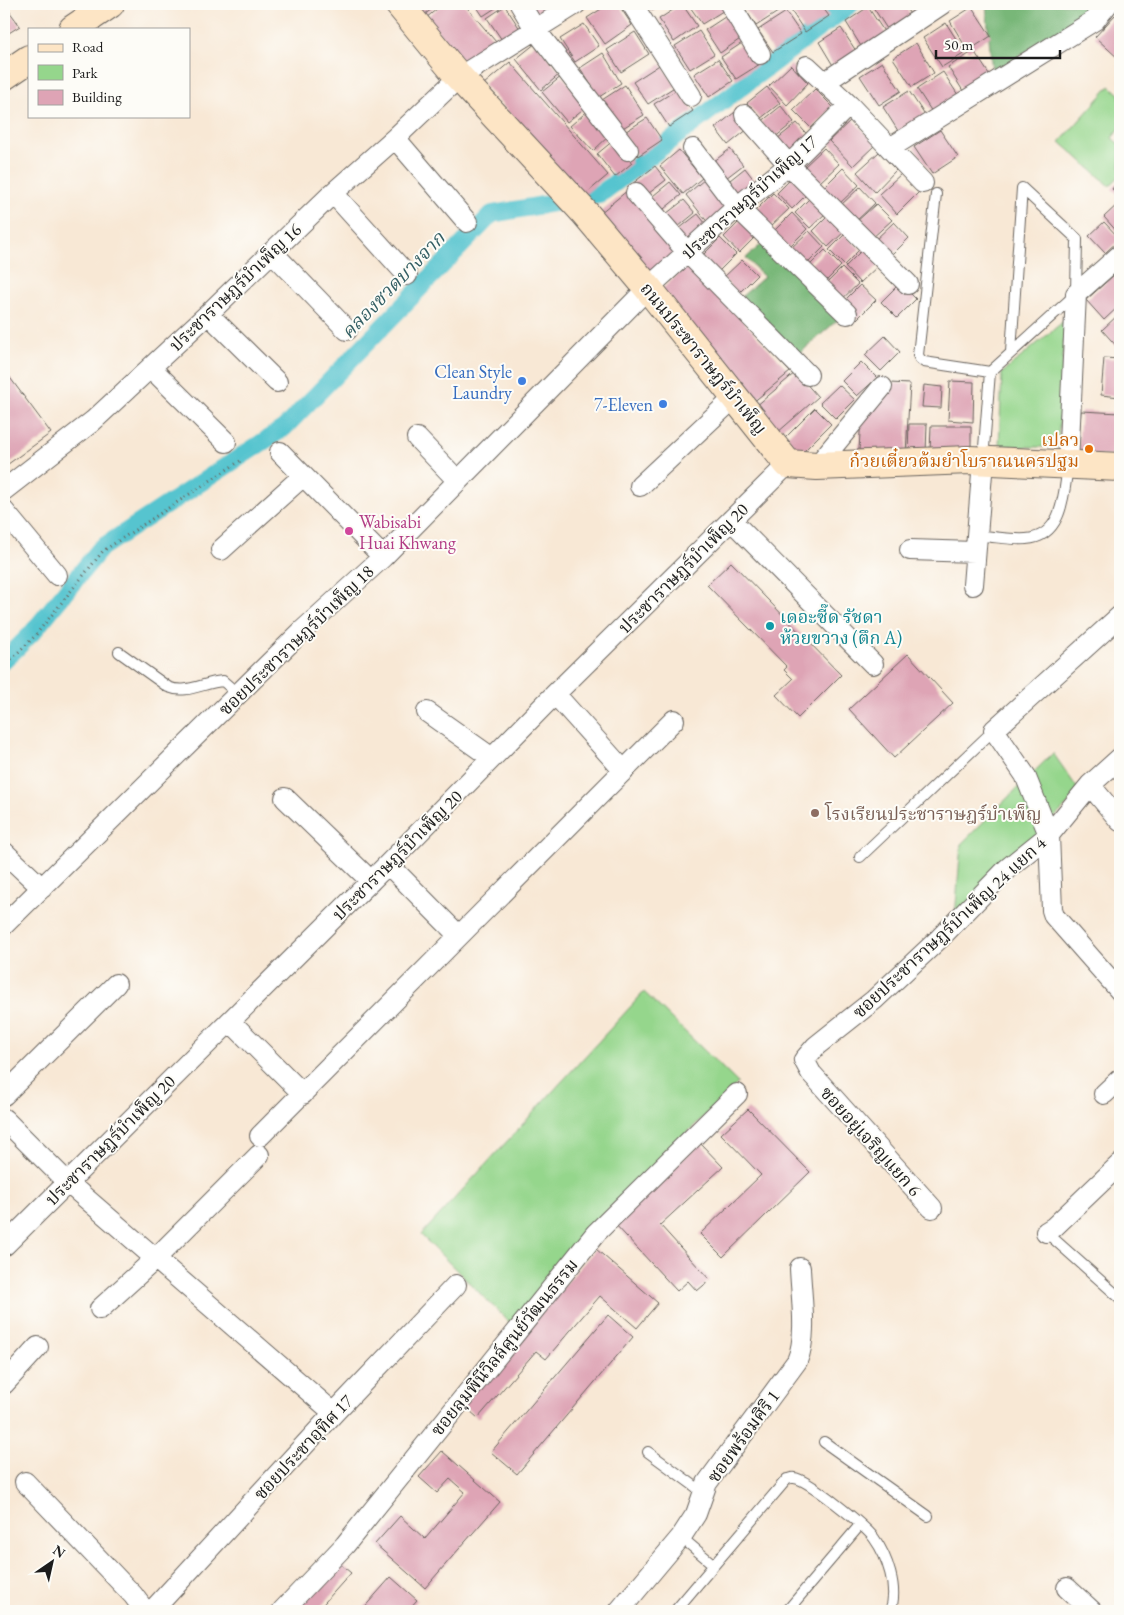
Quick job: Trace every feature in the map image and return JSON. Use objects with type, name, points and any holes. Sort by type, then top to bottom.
[{"type":"street","points":[[74,28],[108,4]]},
{"type":"street","name":"ถนนประชาราษฎร์บำเพ็ญ","points":[[399,4],[459,77],[585,213],[648,288],[788,464]]},
{"type":"street","points":[[520,4],[535,29],[628,150]]},
{"type":"street","name":"ประชาราษฎร์บำเพ็ญ 16","points":[[4,490],[93,421],[208,314],[333,193],[395,138],[459,77],[576,4]]},
{"type":"street","points":[[632,4],[691,96]]},
{"type":"street","points":[[730,4],[760,54]]},
{"type":"street","points":[[825,82],[942,4]]},
{"type":"street","points":[[890,148],[1094,20],[1108,4]]},
{"type":"street","points":[[4,76],[28,60]]},
{"type":"street","points":[[808,66],[850,105],[930,188]]},
{"type":"street","name":"ประชาราษฎร์บำเพ็ญ 17","points":[[648,288],[686,252],[789,165],[850,105]]},
{"type":"street","points":[[745,115],[789,165],[908,284]]},
{"type":"street","points":[[395,138],[467,222]]},
{"type":"street","points":[[693,149],[738,207],[847,314]]},
{"type":"street","points":[[333,193],[407,275]]},
{"type":"street","points":[[636,193],[686,252],[808,375]]},
{"type":"street","points":[[272,252],[347,330]]},
{"type":"street","points":[[1068,464],[1076,294],[1120,255]]},
{"type":"street","name":"ซอยประชาราษฎร์บำเพ็ญ 18","points":[[4,925],[302,631],[383,557],[648,288]]},
{"type":"street","points":[[208,314],[277,382]]},
{"type":"street","points":[[151,368],[226,442]]},
{"type":"street","points":[[817,466],[882,387]]},
{"type":"street","points":[[640,486],[735,397]]},
{"type":"street","points":[[417,438],[458,481]]},
{"type":"street","points":[[280,452],[383,557]]},
{"type":"street","points":[[788,464],[817,466],[970,460],[1120,467]]},
{"type":"street","points":[[973,585],[979,544],[983,461]]},
{"type":"street","name":"ประชาราษฎร์บำเพ็ญ 20","points":[[5,1245],[388,864],[554,694],[788,464]]},
{"type":"street","points":[[221,550],[303,476]]},
{"type":"street","points":[[4,511],[57,575]]},
{"type":"street","points":[[731,520],[873,664]]},
{"type":"street","points":[[910,550],[979,544]]},
{"type":"street","points":[[1120,616],[994,730],[1025,775],[1049,835],[1052,910],[1054,916],[1120,991]]},
{"type":"street","points":[[554,694],[624,771]]},
{"type":"street","points":[[427,712],[492,758]]},
{"type":"street","points":[[100,1309],[154,1259],[259,1146],[302,1094],[674,720]]},
{"type":"street","name":"ซอยประชาราษฎร์บำเพ็ญ 24 แยก 4","points":[[811,1073],[804,1060],[816,1046],[874,1000],[940,938],[1008,868],[1049,835],[1090,786],[1120,758]]},
{"type":"street","points":[[1090,786],[1120,821]]},
{"type":"street","points":[[285,798],[371,881]]},
{"type":"street","points":[[4,852],[42,888]]},
{"type":"street","points":[[388,864],[460,936]]},
{"type":"street","points":[[4,1095],[116,984]]},
{"type":"street","points":[[230,1021],[302,1094]]},
{"type":"street","name":"ซอยอยู่เจริญแยก 6","points":[[811,1073],[932,1208]]},
{"type":"street","points":[[1104,1094],[1120,1079]]},
{"type":"street","name":"ซอยลุมพินีวิลล์ศูนย์วัฒนธรรม","points":[[282,1611],[352,1536],[596,1233],[737,1094]]},
{"type":"street","points":[[4,1118],[67,1182],[334,1413]]},
{"type":"street","points":[[1051,1228],[1120,1164]]},
{"type":"street","name":"ซอยพร้อมศิริ 1","points":[[619,1611],[681,1536],[696,1514],[707,1483],[797,1361],[802,1350],[800,1268]]},
{"type":"street","name":"ซอยประชาอุทิศ 17","points":[[152,1611],[334,1413],[456,1285]]},
{"type":"street","points":[[4,1384],[38,1347]]},
{"type":"street","points":[[25,1482],[133,1595],[144,1611]]},
{"type":"street","points":[[1067,1588],[1092,1611]]},
{"type":"lane","points":[[930,188],[918,355],[924,362],[990,372]]},
{"type":"lane","points":[[983,461],[990,372],[1076,294],[1077,239],[1022,188],[1011,352]]},
{"type":"lane","points":[[979,544],[1036,537],[1049,529],[1060,514],[1068,464]]},
{"type":"lane","points":[[119,652],[168,687],[176,690],[185,690],[223,681],[238,694]]},
{"type":"lane","points":[[860,857],[994,730]]},
{"type":"lane","points":[[1051,1228],[1120,1298]]},
{"type":"lane","points":[[824,1442],[928,1516]]},
{"type":"lane","points":[[648,1452],[704,1493]]},
{"type":"lane","points":[[675,1611],[787,1479],[794,1478],[804,1481],[832,1501],[873,1538],[888,1564],[892,1584],[890,1611]]},
{"type":"lane","points":[[787,1611],[860,1525]]},
{"type":"lane","points":[[681,1536],[714,1565]]},
{"type":"path","points":[[4,666],[34,637],[103,551],[243,459]]},
{"type":"green space","points":[[986,4],[1092,4],[1091,13],[992,72]]},
{"type":"green space","points":[[1110,86],[1120,95],[1120,128],[1112,138],[1120,145],[1120,175],[1110,186],[1060,142]]},
{"type":"green space","points":[[765,241],[841,317],[798,355],[741,297],[764,277],[746,258]]},
{"type":"green space","points":[[1065,320],[1058,447],[999,447],[1002,373]]},
{"type":"green space","points":[[1053,753],[1080,792],[955,917],[961,844]]},
{"type":"green space","points":[[644,992],[738,1083],[603,1215],[512,1325],[421,1235]]},
{"type":"building","points":[[4,4],[20,26],[4,36]]},
{"type":"building","points":[[412,4],[439,4],[421,17]]},
{"type":"building","points":[[443,4],[464,4],[496,42],[467,66],[426,18]]},
{"type":"building","points":[[475,4],[499,4],[500,5],[483,16]]},
{"type":"building","points":[[516,4],[558,4],[525,28]]},
{"type":"building","points":[[609,4],[618,4],[632,25],[605,44],[587,18]]},
{"type":"building","points":[[647,4],[663,4],[652,11]]},
{"type":"building","points":[[682,4],[697,26],[674,42],[659,19]]},
{"type":"building","points":[[688,4],[722,4],[726,9],[702,24]]},
{"type":"building","points":[[742,4],[781,4],[784,8],[756,26]]},
{"type":"building","points":[[798,4],[820,4],[829,16],[805,32],[790,9]]},
{"type":"building","points":[[871,4],[903,4],[912,17],[889,32]]},
{"type":"building","points":[[909,4],[932,4],[916,14]]},
{"type":"building","points":[[505,6],[520,29],[502,40],[487,18]]},
{"type":"building","points":[[868,7],[887,36],[864,51],[846,22]]},
{"type":"building","points":[[972,7],[991,36],[968,51],[950,21]]},
{"type":"building","points":[[786,12],[801,34],[773,52],[758,30]]},
{"type":"building","points":[[728,15],[743,37],[720,53],[705,30]]},
{"type":"building","points":[[1115,15],[1120,19],[1120,60],[1095,37]]},
{"type":"building","points":[[946,23],[965,53],[942,67],[923,38]]},
{"type":"building","points":[[584,24],[599,46],[575,62],[560,39]]},
{"type":"building","points":[[841,28],[860,57],[837,72],[819,42]]},
{"type":"building","points":[[699,31],[714,54],[690,69],[675,46]]},
{"type":"building","points":[[635,32],[649,54],[621,72],[607,50]]},
{"type":"building","points":[[745,41],[760,64],[736,79],[721,57]]},
{"type":"building","points":[[536,43],[561,73],[541,90],[516,59]]},
{"type":"building","points":[[916,43],[934,73],[912,87],[893,58]]},
{"type":"building","points":[[974,51],[991,77],[965,94],[948,67]]},
{"type":"building","points":[[603,53],[621,83],[599,97],[580,68]]},
{"type":"building","points":[[718,59],[733,81],[709,97],[694,74]]},
{"type":"building","points":[[510,62],[608,175],[582,197],[484,84]]},
{"type":"building","points":[[882,62],[901,91],[879,105],[860,76]]},
{"type":"building","points":[[661,64],[676,86],[648,104],[633,82]]},
{"type":"building","points":[[791,65],[808,83],[787,105],[769,86]]},
{"type":"building","points":[[943,72],[960,98],[934,115],[917,89]]},
{"type":"building","points":[[562,76],[587,106],[567,122],[542,92]]},
{"type":"building","points":[[625,85],[644,115],[621,129],[602,100]]},
{"type":"building","points":[[767,87],[780,103],[760,119],[747,103]]},
{"type":"building","points":[[678,89],[693,111],[669,127],[654,104]]},
{"type":"building","points":[[815,89],[833,107],[812,129],[793,110]]},
{"type":"building","points":[[909,91],[926,117],[900,134],[883,107]]},
{"type":"building","points":[[781,106],[794,122],[774,138],[761,122]]},
{"type":"building","points":[[590,109],[611,134],[593,151],[570,126]]},
{"type":"building","points":[[735,112],[748,129],[728,145],[715,128]]},
{"type":"building","points":[[647,118],[662,140],[638,156],[623,133]]},
{"type":"building","points":[[852,119],[876,144],[853,166],[829,141]]},
{"type":"building","points":[[797,123],[811,139],[791,155],[777,139]]},
{"type":"building","points":[[940,130],[958,157],[932,174],[914,147]]},
{"type":"building","points":[[614,140],[632,163],[615,177],[597,154]]},
{"type":"building","points":[[824,148],[839,164],[818,184],[803,168]]},
{"type":"building","points":[[730,149],[743,165],[722,181],[709,165]]},
{"type":"building","points":[[679,150],[702,178],[683,194],[660,166]]},
{"type":"building","points":[[879,152],[896,170],[875,192],[857,172]]},
{"type":"building","points":[[655,166],[666,180],[644,197],[632,184]]},
{"type":"building","points":[[745,168],[758,185],[738,201],[725,184]]},
{"type":"building","points":[[843,168],[859,185],[838,205],[822,189]]},
{"type":"building","points":[[901,174],[919,192],[897,214],[879,194]]},
{"type":"building","points":[[793,177],[808,193],[792,209],[777,193]]},
{"type":"building","points":[[705,179],[728,207],[709,224],[686,195]]},
{"type":"building","points":[[1120,179],[1120,196],[1112,189]]},
{"type":"building","points":[[670,182],[681,195],[659,213],[648,200]]},
{"type":"building","points":[[860,187],[875,203],[854,223],[839,207]]},
{"type":"building","points":[[628,190],[680,250],[652,274],[600,213]]},
{"type":"building","points":[[773,193],[789,209],[770,227],[754,212]]},
{"type":"building","points":[[812,196],[827,212],[810,228],[795,213]]},
{"type":"building","points":[[684,200],[695,213],[673,231],[662,217]]},
{"type":"building","points":[[1120,202],[1120,235],[1104,217]]},
{"type":"building","points":[[876,204],[892,220],[871,239],[855,223]]},
{"type":"building","points":[[792,213],[807,229],[788,248],[773,232]]},
{"type":"building","points":[[698,214],[709,228],[686,246],[675,232]]},
{"type":"building","points":[[829,215],[845,231],[828,247],[813,231]]},
{"type":"building","points":[[743,218],[758,234],[739,253],[724,237]]},
{"type":"building","points":[[894,222],[909,238],[889,258],[873,242]]},
{"type":"building","points":[[1104,222],[1120,239],[1105,253],[1089,236]]},
{"type":"building","points":[[809,231],[824,247],[805,266],[789,250]]},
{"type":"building","points":[[845,234],[860,249],[844,265],[829,250]]},
{"type":"building","points":[[720,238],[736,254],[717,273],[701,257]]},
{"type":"building","points":[[865,247],[881,263],[860,283],[845,267]]},
{"type":"building","points":[[825,250],[841,266],[822,285],[806,269]]},
{"type":"building","points":[[742,260],[757,275],[738,294],[723,278]]},
{"type":"building","points":[[690,264],[790,372],[752,403],[661,290]]},
{"type":"building","points":[[842,268],[858,284],[839,302],[823,287]]},
{"type":"building","points":[[1114,275],[1120,282],[1120,305],[1104,320],[1086,300]]},
{"type":"building","points":[[900,283],[916,299],[897,318],[881,302]]},
{"type":"building","points":[[860,285],[876,300],[857,319],[841,304]]},
{"type":"building","points":[[1120,313],[1120,350],[1102,330]]},
{"type":"building","points":[[885,336],[900,352],[881,371],[865,355]]},
{"type":"building","points":[[1104,358],[1120,359],[1120,397],[1101,395]]},
{"type":"building","points":[[861,362],[877,378],[857,396],[842,381]]},
{"type":"building","points":[[5,371],[51,433],[4,467],[4,373]]},
{"type":"building","points":[[796,372],[818,397],[777,433],[755,407]]},
{"type":"building","points":[[950,381],[974,382],[973,422],[948,420]]},
{"type":"building","points":[[890,383],[910,384],[906,453],[859,450],[861,416]]},
{"type":"building","points":[[839,385],[855,400],[836,419],[820,403]]},
{"type":"building","points":[[924,385],[942,387],[941,408],[922,407]]},
{"type":"building","points":[[815,408],[831,424],[799,456],[783,440]]},
{"type":"building","points":[[1081,411],[1120,413],[1120,457],[1078,454]]},
{"type":"building","points":[[909,424],[927,424],[926,453],[908,452]]},
{"type":"building","points":[[931,426],[971,426],[971,452],[930,452]]},
{"type":"building","name":"เดอะซี๊ด รัชดา ห้วยขวาง (ตึก A)","points":[[731,562],[841,675],[798,718],[776,695],[793,679],[784,670],[787,667],[707,585]]},
{"type":"building","points":[[908,654],[953,703],[894,758],[849,709]]},
{"type":"building","points":[[748,1109],[810,1172],[723,1257],[700,1234],[761,1175],[721,1134]]},
{"type":"building","points":[[700,1143],[723,1167],[660,1225],[710,1280],[697,1291],[688,1281],[677,1291],[614,1223]]},
{"type":"building","points":[[596,1249],[658,1303],[637,1328],[600,1296],[546,1359],[536,1351],[478,1418],[462,1404]]},
{"type":"building","points":[[608,1315],[633,1337],[517,1474],[491,1452]]},
{"type":"building","points":[[442,1451],[500,1502],[425,1588],[375,1544],[400,1516],[425,1539],[465,1492],[450,1479],[437,1493],[419,1477]]},
{"type":"building","points":[[338,1562],[351,1573],[317,1611],[294,1611]]},
{"type":"building","points":[[391,1577],[417,1600],[407,1611],[361,1611]]},
{"type":"waterway","name":"คลองชวดบางจาก","points":[[4,661],[32,633],[101,548],[284,428],[492,214],[599,195],[851,4]]},
{"type":"place","name":"Clean Style Laundry","points":[[522,381]]},
{"type":"place","name":"7-Eleven","points":[[663,404]]},
{"type":"place","name":"เปลว ก๋วยเตี๋ยวต้มยำโบราณนครปฐม","points":[[1089,449]]},
{"type":"place","name":"Wabisabi Huai Khwang","points":[[349,531]]},
{"type":"place","name":"เดอะซี๊ด รัชดา ห้วยขวาง (ตึก A)","points":[[770,626]]},
{"type":"place","name":"โรงเรียนประชาราษฎร์บำเพ็ญ","points":[[815,813]]}]
